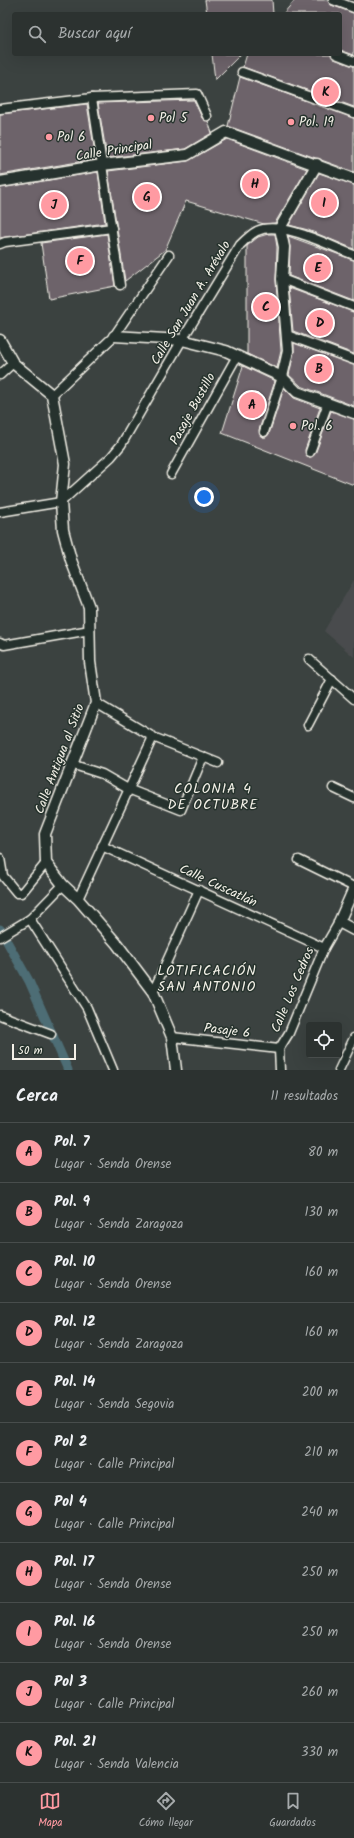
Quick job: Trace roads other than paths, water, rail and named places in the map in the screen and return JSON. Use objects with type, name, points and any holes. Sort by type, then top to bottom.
[{"type":"street","points":[[333,0],[354,8]]},
{"type":"street","points":[[342,56],[354,60]]},
{"type":"street","points":[[242,72],[354,113]]},
{"type":"street","points":[[0,108],[92,98],[198,94],[207,116]]},
{"type":"street","points":[[92,98],[120,285]]},
{"type":"street","name":"Calle Principal","points":[[0,182],[102,165],[187,155],[226,132],[317,164]]},
{"type":"street","points":[[264,432],[282,377],[288,351],[282,279],[284,247],[280,228],[317,164],[354,179]]},
{"type":"street","points":[[0,244],[5,242],[112,228]]},
{"type":"street","points":[[280,228],[354,255]]},
{"type":"street","name":"Calle San Juan A. Arévalo","points":[[61,502],[111,457],[121,445],[182,340],[240,245],[258,231],[280,228]]},
{"type":"street","points":[[0,340],[13,363],[52,395],[114,336],[169,255]]},
{"type":"street","points":[[282,279],[354,307]]},
{"type":"street","points":[[287,335],[354,360]]},
{"type":"street","points":[[114,336],[182,340],[237,356],[282,377],[297,392],[354,413]]},
{"type":"street","name":"Pasaje Bustillo","points":[[171,474],[237,356]]},
{"type":"street","points":[[0,375],[13,363]]},
{"type":"street","name":"Calle Antigua al Sitio","points":[[46,863],[45,834],[71,764],[96,704],[90,662],[89,607],[71,560],[63,530],[61,502],[64,464],[52,395]]},
{"type":"street","points":[[310,452],[328,403]]},
{"type":"street","points":[[0,512],[61,502]]},
{"type":"street","points":[[0,643],[4,645],[90,630]]},
{"type":"street","points":[[309,659],[354,699]]},
{"type":"street","points":[[308,725],[332,679]]},
{"type":"street","points":[[96,704],[153,737],[218,763]]},
{"type":"street","points":[[78,899],[153,737]]},
{"type":"street","points":[[71,764],[102,774],[128,789],[181,810],[203,757]]},
{"type":"street","points":[[333,788],[354,798]]},
{"type":"street","name":"Calle Cuscatlán","points":[[102,846],[324,948]]},
{"type":"street","points":[[0,858],[3,876],[16,893],[21,893],[46,863],[63,885],[78,899],[121,950],[153,992],[172,1037],[176,1070]]},
{"type":"street","points":[[299,860],[354,888],[338,922],[354,930]]},
{"type":"street","points":[[1,937],[30,919],[63,885]]},
{"type":"street","points":[[153,992],[199,890]]},
{"type":"street","points":[[30,919],[87,1008],[113,1070]]},
{"type":"street","name":"Calle Los Cedros","points":[[280,1070],[279,1049],[289,1033],[324,948],[338,922]]},
{"type":"street","points":[[0,1015],[51,1034]]},
{"type":"street","name":"Pasaje 6","points":[[172,1037],[279,1049]]},
{"type":"street","points":[[339,1070],[354,1038]]},
{"type":"waterway","points":[[0,929],[29,981],[68,1070]]},
{"type":"place","name":"Pol. 21","points":[[326,92]]},
{"type":"place","name":"Pol 5","points":[[151,118]]},
{"type":"place","name":"Pol. 19","points":[[291,122]]},
{"type":"place","name":"Pol 6","points":[[49,137]]},
{"type":"place","name":"Pol. 17","points":[[255,184]]},
{"type":"place","name":"Pol 4","points":[[147,197]]},
{"type":"place","name":"Pol. 16","points":[[324,203]]},
{"type":"place","name":"Pol 3","points":[[54,205]]},
{"type":"place","name":"Pol 2","points":[[80,261]]},
{"type":"place","name":"Pol. 14","points":[[318,268]]},
{"type":"place","name":"Pol. 10","points":[[266,307]]},
{"type":"place","name":"Pol. 12","points":[[320,323]]},
{"type":"place","name":"Pol. 9","points":[[319,369]]},
{"type":"place","name":"Pol. 7","points":[[252,405]]},
{"type":"place","name":"Pol. 6","points":[[293,426]]},
{"type":"district","name":"COLONIA 4 DE OCTUBRE","points":[[213,798]]},
{"type":"district","name":"LOTIFICACIÓN SAN ANTONIO","points":[[207,980]]}]
